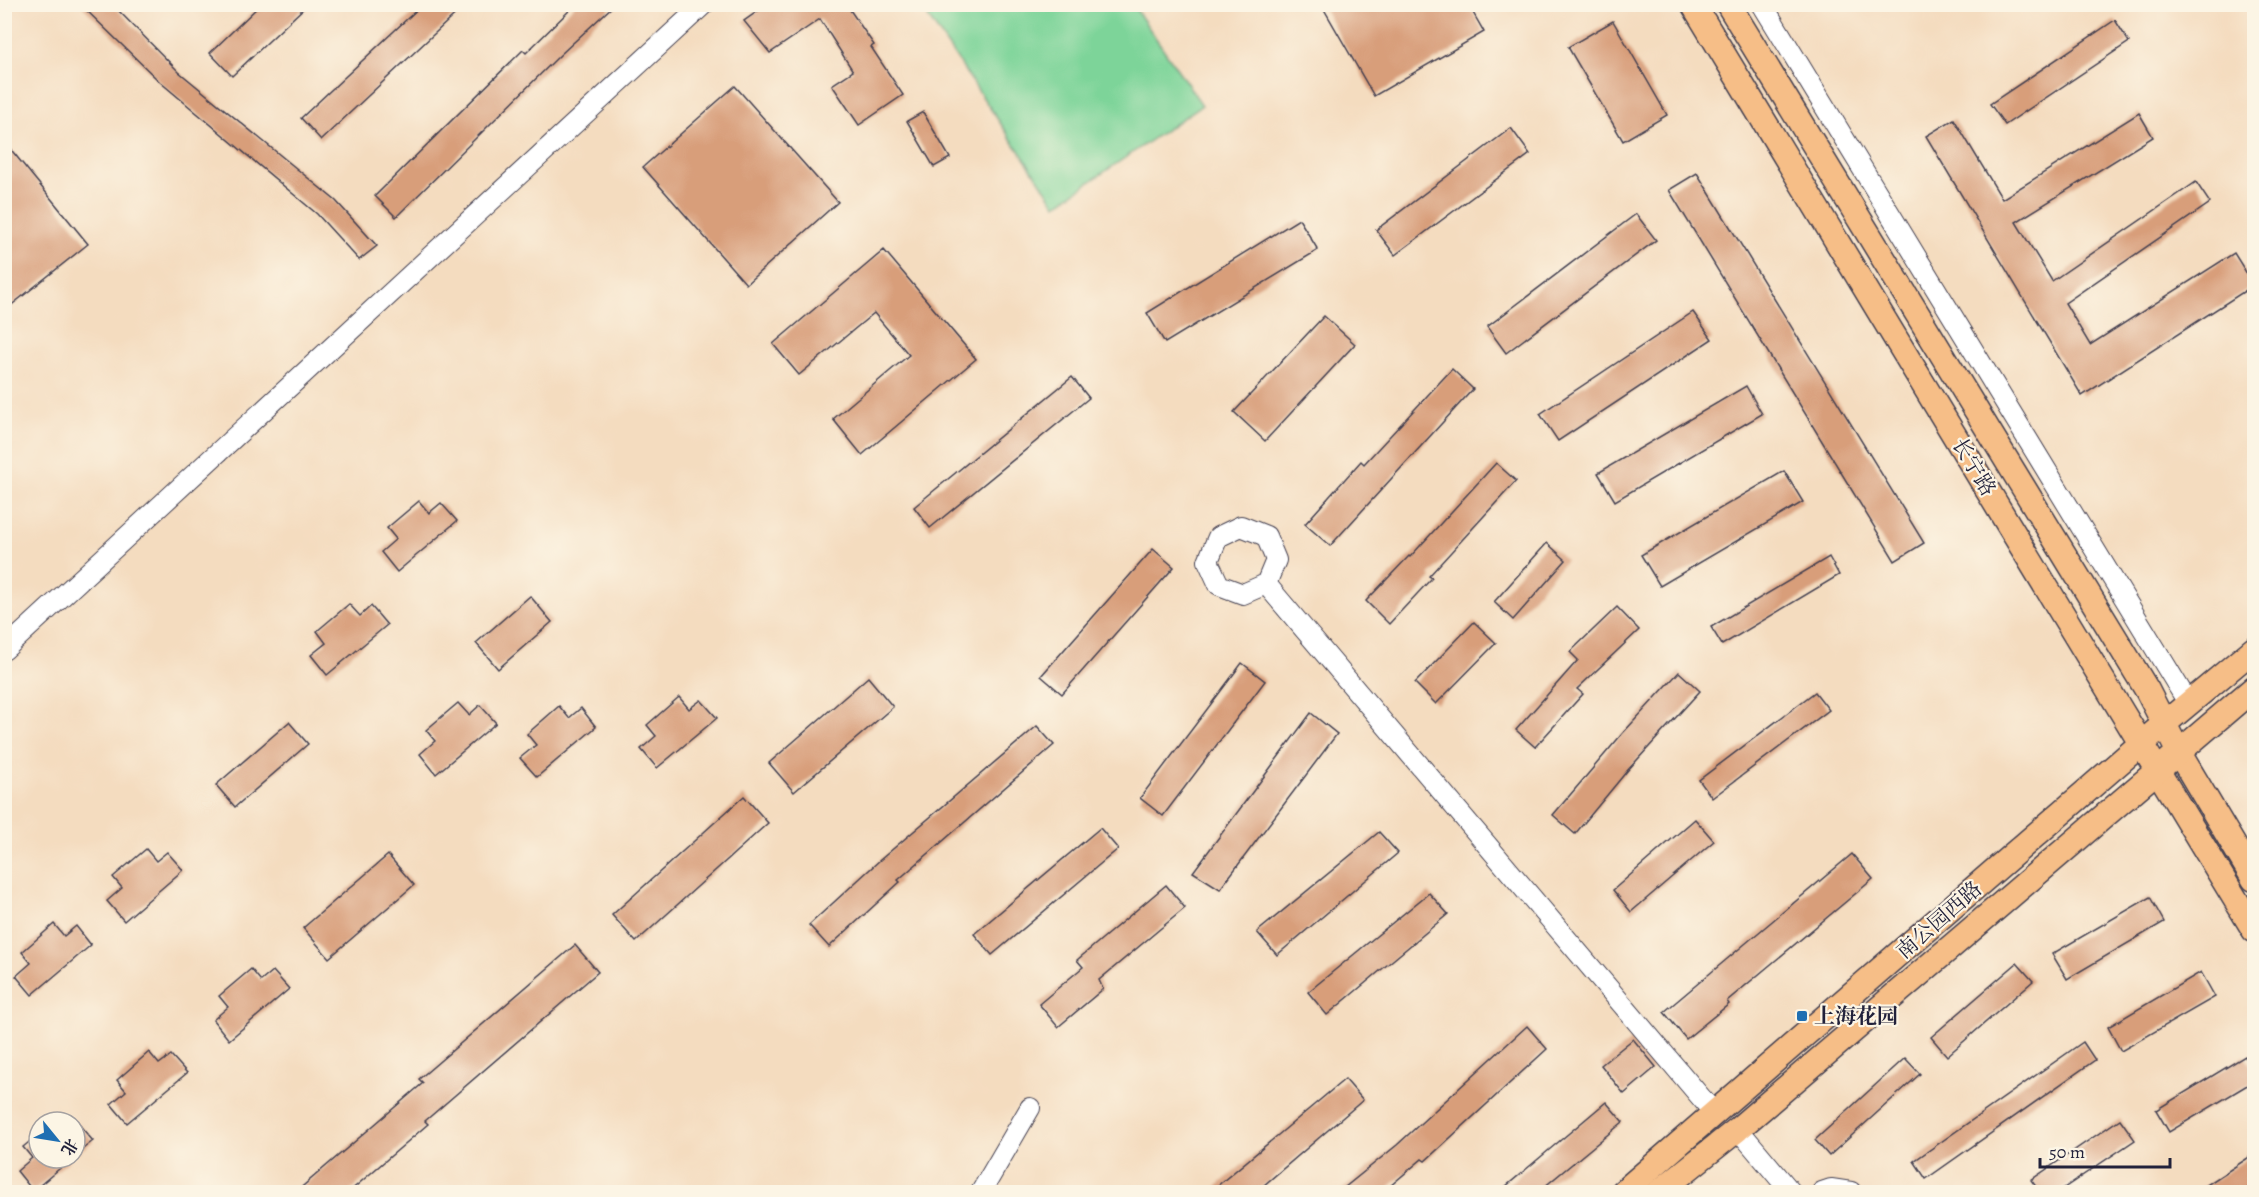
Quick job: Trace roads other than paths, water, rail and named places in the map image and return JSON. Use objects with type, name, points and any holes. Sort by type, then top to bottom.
[{"type":"main road","name":"长宁路","points":[[1693,4],[2254,930]]},
{"type":"main road","name":"长宁路","points":[[1728,4],[2147,690],[2179,753],[2254,879]]},
{"type":"main road","name":"南公园西路","points":[[1623,1192],[2164,724],[2254,649]]},
{"type":"main road","name":"南公园西路","points":[[1659,1192],[1737,1129],[2254,688]]},
{"type":"street","points":[[4,650],[704,4]]},
{"type":"street","points":[[1762,4],[2189,704]]},
{"type":"street","points":[[1266,584],[1715,1114]]},
{"type":"street","points":[[981,1192],[1030,1108]]},
{"type":"street","points":[[1737,1129],[1791,1192]]},
{"type":"street","points":[[1822,1192],[1832,1189],[1851,1192]]},
{"type":"place","name":"上海花园","points":[[1802,1016]]}]
